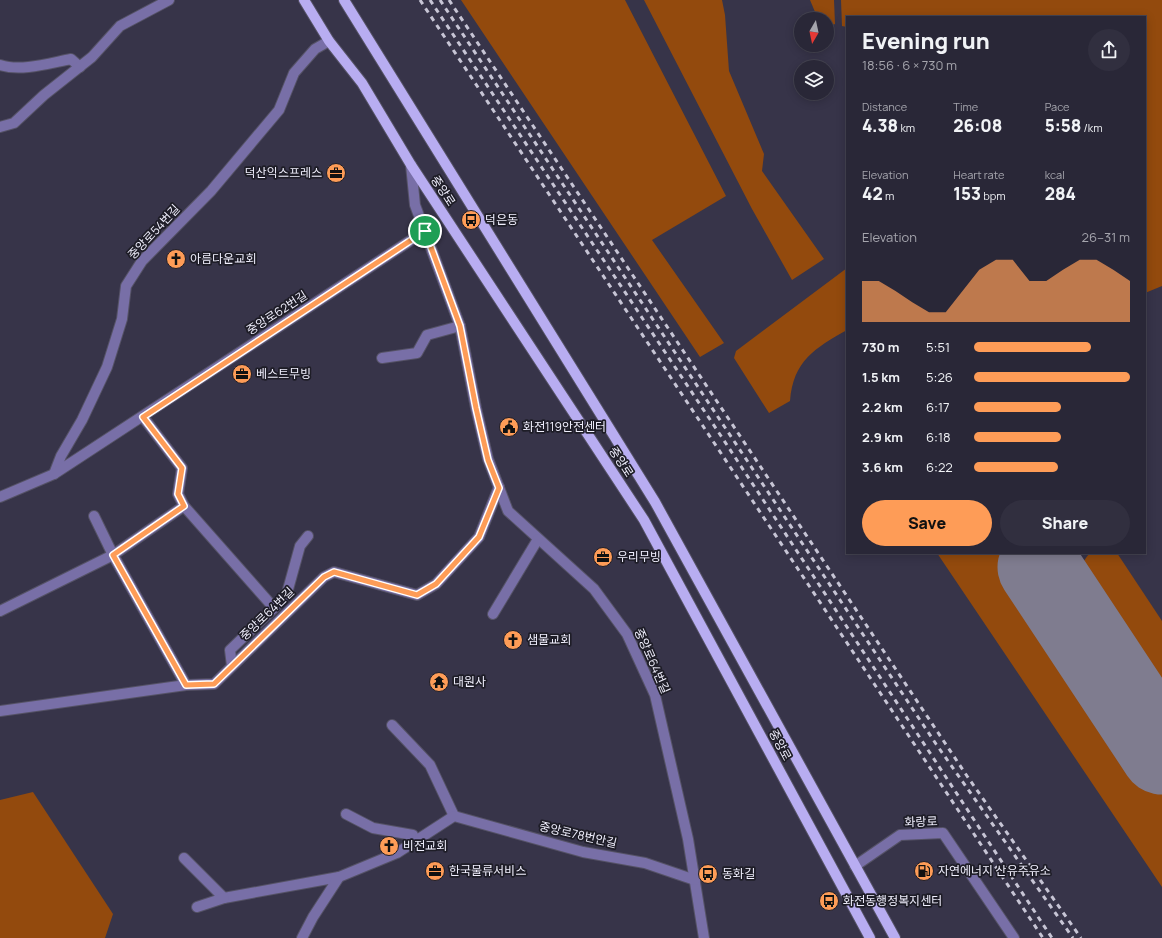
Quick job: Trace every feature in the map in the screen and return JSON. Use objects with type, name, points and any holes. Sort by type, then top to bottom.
[{"type":"main road","name":"중앙로","points":[[304,0],[329,41],[362,83],[411,165],[644,520],[870,938]]},
{"type":"main road","name":"중앙로","points":[[344,0],[655,502],[895,938]]},
{"type":"street","points":[[0,127],[14,123],[44,95],[92,57],[120,26],[169,0]]},
{"type":"street","name":"중앙로54번길","points":[[54,474],[61,456],[82,420],[107,367],[122,319],[126,286],[142,261],[212,191],[279,110],[294,73],[314,48],[329,41]]},
{"type":"street","points":[[0,65],[7,67],[33,65],[71,59],[80,67]]},
{"type":"street","name":"중앙로64번길","points":[[411,165],[415,205],[460,326],[488,460],[508,511],[594,589],[627,634],[655,695],[688,839],[704,938]]},
{"type":"street","name":"중앙로62번길","points":[[0,497],[54,474],[425,231]]},
{"type":"street","points":[[382,358],[417,353],[427,335],[460,326]]},
{"type":"street","points":[[143,417],[182,468],[178,494],[184,506],[274,608]]},
{"type":"street","name":"중앙로64번길","points":[[0,711],[186,685],[214,684],[324,577],[334,572],[417,595],[436,584],[479,537],[499,488]]},
{"type":"street","points":[[0,611],[113,555],[184,506]]},
{"type":"street","points":[[94,516],[113,555],[186,685]]},
{"type":"street","points":[[232,666],[230,650],[274,608],[287,593],[300,546],[308,536]]},
{"type":"street","points":[[493,614],[538,539]]},
{"type":"street","points":[[197,907],[224,898],[339,877],[396,853],[454,816],[430,765],[392,725]]},
{"type":"street","points":[[346,814],[373,828],[413,835],[416,840]]},
{"type":"street","name":"중앙로78번안길","points":[[454,816],[583,852],[645,863],[695,880]]},
{"type":"street","name":"화랑로","points":[[855,866],[900,835],[943,833],[1014,938]]},
{"type":"street","points":[[184,858],[224,898]]},
{"type":"street","points":[[302,938],[313,917],[339,877]]},
{"type":"shaded area","points":[[461,0],[625,0],[726,196],[652,240],[724,343],[700,357]]},
{"type":"shaded area","points":[[644,0],[722,0],[725,15],[729,71],[764,154],[762,171],[824,259],[792,280],[752,209]]},
{"type":"shaded area","points":[[810,0],[834,0],[835,24],[834,12],[815,12]]},
{"type":"shaded area","points":[[841,0],[1162,0],[1162,286],[1146,293],[1146,16],[846,16],[846,27],[842,26]]},
{"type":"shaded area","points":[[846,269],[846,331],[825,343],[808,357],[796,376],[792,387],[790,401],[769,413],[734,358],[736,351]]},
{"type":"shaded area","points":[[938,554],[1048,554],[1021,570],[1162,780],[1162,887]]},
{"type":"shaded area","points":[[1089,554],[1118,554],[1162,621],[1162,714],[1081,590],[1081,570]]},
{"type":"shaded area","points":[[33,792],[113,914],[105,938],[0,938],[0,800]]},
{"type":"runway","points":[[1039,567],[1162,753]]},
{"type":"railway","points":[[420,0],[1043,938]]},
{"type":"railway","points":[[430,0],[721,436],[1052,938]]},
{"type":"railway","points":[[440,0],[936,744],[1073,938]]},
{"type":"railway","points":[[449,0],[967,776],[1081,938]]},
{"type":"place","name":"덕산익스프레스","points":[[336,173]]},
{"type":"place","name":"덕은동","points":[[471,220]]},
{"type":"place","name":"아름다운교회","points":[[176,259]]},
{"type":"place","name":"베스트무빙","points":[[242,374]]},
{"type":"place","name":"화전119안전센터","points":[[509,427]]},
{"type":"place","name":"우리무빙","points":[[603,557]]},
{"type":"place","name":"샘물교회","points":[[513,640]]},
{"type":"place","name":"대원사","points":[[439,682]]},
{"type":"place","name":"비전교회","points":[[389,846]]},
{"type":"place","name":"한국물류서비스","points":[[435,871]]},
{"type":"place","name":"자연에너지 산유주유소","points":[[924,871]]},
{"type":"place","name":"동화길","points":[[708,874]]},
{"type":"place","name":"화전동행정복지센터","points":[[829,901]]},
{"type":"route","points":[[425,231],[460,326],[488,460],[499,488],[479,537],[436,584],[417,595],[334,572],[324,577],[214,684],[186,685],[113,555],[184,506],[178,494],[182,468],[143,417],[425,231]]}]
